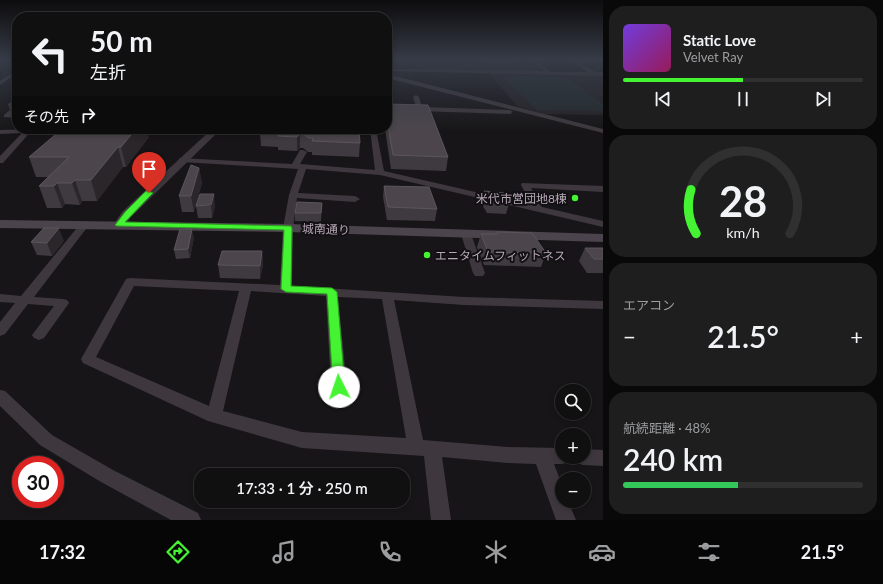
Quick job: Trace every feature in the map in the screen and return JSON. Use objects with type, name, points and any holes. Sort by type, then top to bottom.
[{"type":"main road","name":"城南通り","points":[[0,224],[288,228],[466,234],[602,235]]},
{"type":"street","points":[[416,83],[603,131]]},
{"type":"street","points":[[416,97],[420,109]]},
{"type":"street","points":[[392,108],[531,112]]},
{"type":"street","points":[[12,112],[6,116],[12,116]]},
{"type":"street","points":[[567,122],[596,122]]},
{"type":"street","points":[[0,132],[12,131]]},
{"type":"street","points":[[0,161],[25,134]]},
{"type":"street","points":[[119,225],[127,214],[182,160],[211,134]]},
{"type":"street","points":[[373,134],[380,172]]},
{"type":"street","points":[[286,289],[288,228],[293,195],[300,177],[299,166],[303,152]]},
{"type":"street","points":[[182,160],[380,172],[538,208],[602,235]]},
{"type":"street","points":[[538,208],[525,185],[603,189]]},
{"type":"street","points":[[293,195],[355,199]]},
{"type":"street","points":[[0,331],[84,225]]},
{"type":"street","points":[[466,234],[479,273]]},
{"type":"street","points":[[555,456],[302,440],[214,416],[120,375],[88,359],[130,282],[286,289],[472,302],[603,305]]},
{"type":"street","points":[[214,416],[246,287]]},
{"type":"street","points":[[332,292],[339,387]]},
{"type":"street","points":[[387,295],[441,520]]},
{"type":"street","points":[[0,298],[64,303],[39,335]]},
{"type":"street","points":[[0,396],[46,440],[107,476],[191,520]]},
{"type":"street","points":[[542,456],[566,520]]},
{"type":"street","points":[[591,457],[603,458]]},
{"type":"shaded area","points":[[498,83],[603,83],[603,115],[544,114],[517,106]]},
{"type":"shaded area","points":[[510,83],[575,83],[603,104],[603,111],[537,110]]},
{"type":"building","points":[[392,104],[428,105],[448,157],[393,155],[389,134],[392,134]]},
{"type":"building","points":[[56,134],[132,134],[121,147],[118,147],[91,180],[75,180],[72,183],[57,183],[54,186],[39,186],[69,157],[29,157]]},
{"type":"building","points":[[279,134],[300,134],[297,137],[278,136]]},
{"type":"building","points":[[303,134],[359,134],[360,143],[312,141],[313,138],[309,138]]},
{"type":"building","points":[[191,165],[199,168],[191,196],[179,196]]},
{"type":"building","points":[[384,186],[429,187],[437,209],[388,207]]},
{"type":"building","points":[[484,191],[505,193],[510,201],[491,201]]},
{"type":"building","points":[[200,194],[214,194],[211,205],[196,206]]},
{"type":"building","points":[[297,202],[322,203],[321,213],[295,213]]},
{"type":"building","points":[[44,228],[59,228],[47,243],[31,242]]},
{"type":"building","points":[[180,229],[192,229],[188,249],[174,250]]},
{"type":"building","points":[[497,232],[532,233],[546,253],[488,252],[481,234],[498,234]]},
{"type":"building","points":[[585,248],[603,248],[603,259],[594,259]]},
{"type":"building","points":[[222,251],[262,251],[260,266],[218,265]]},
{"type":"place","name":"米代市営団地8棟","points":[[575,198]]},
{"type":"place","name":"エニタイムフィットネス","points":[[427,255]]},
{"type":"route","points":[[149,193],[127,214],[119,225],[288,228],[286,289],[332,292],[339,387]]}]
